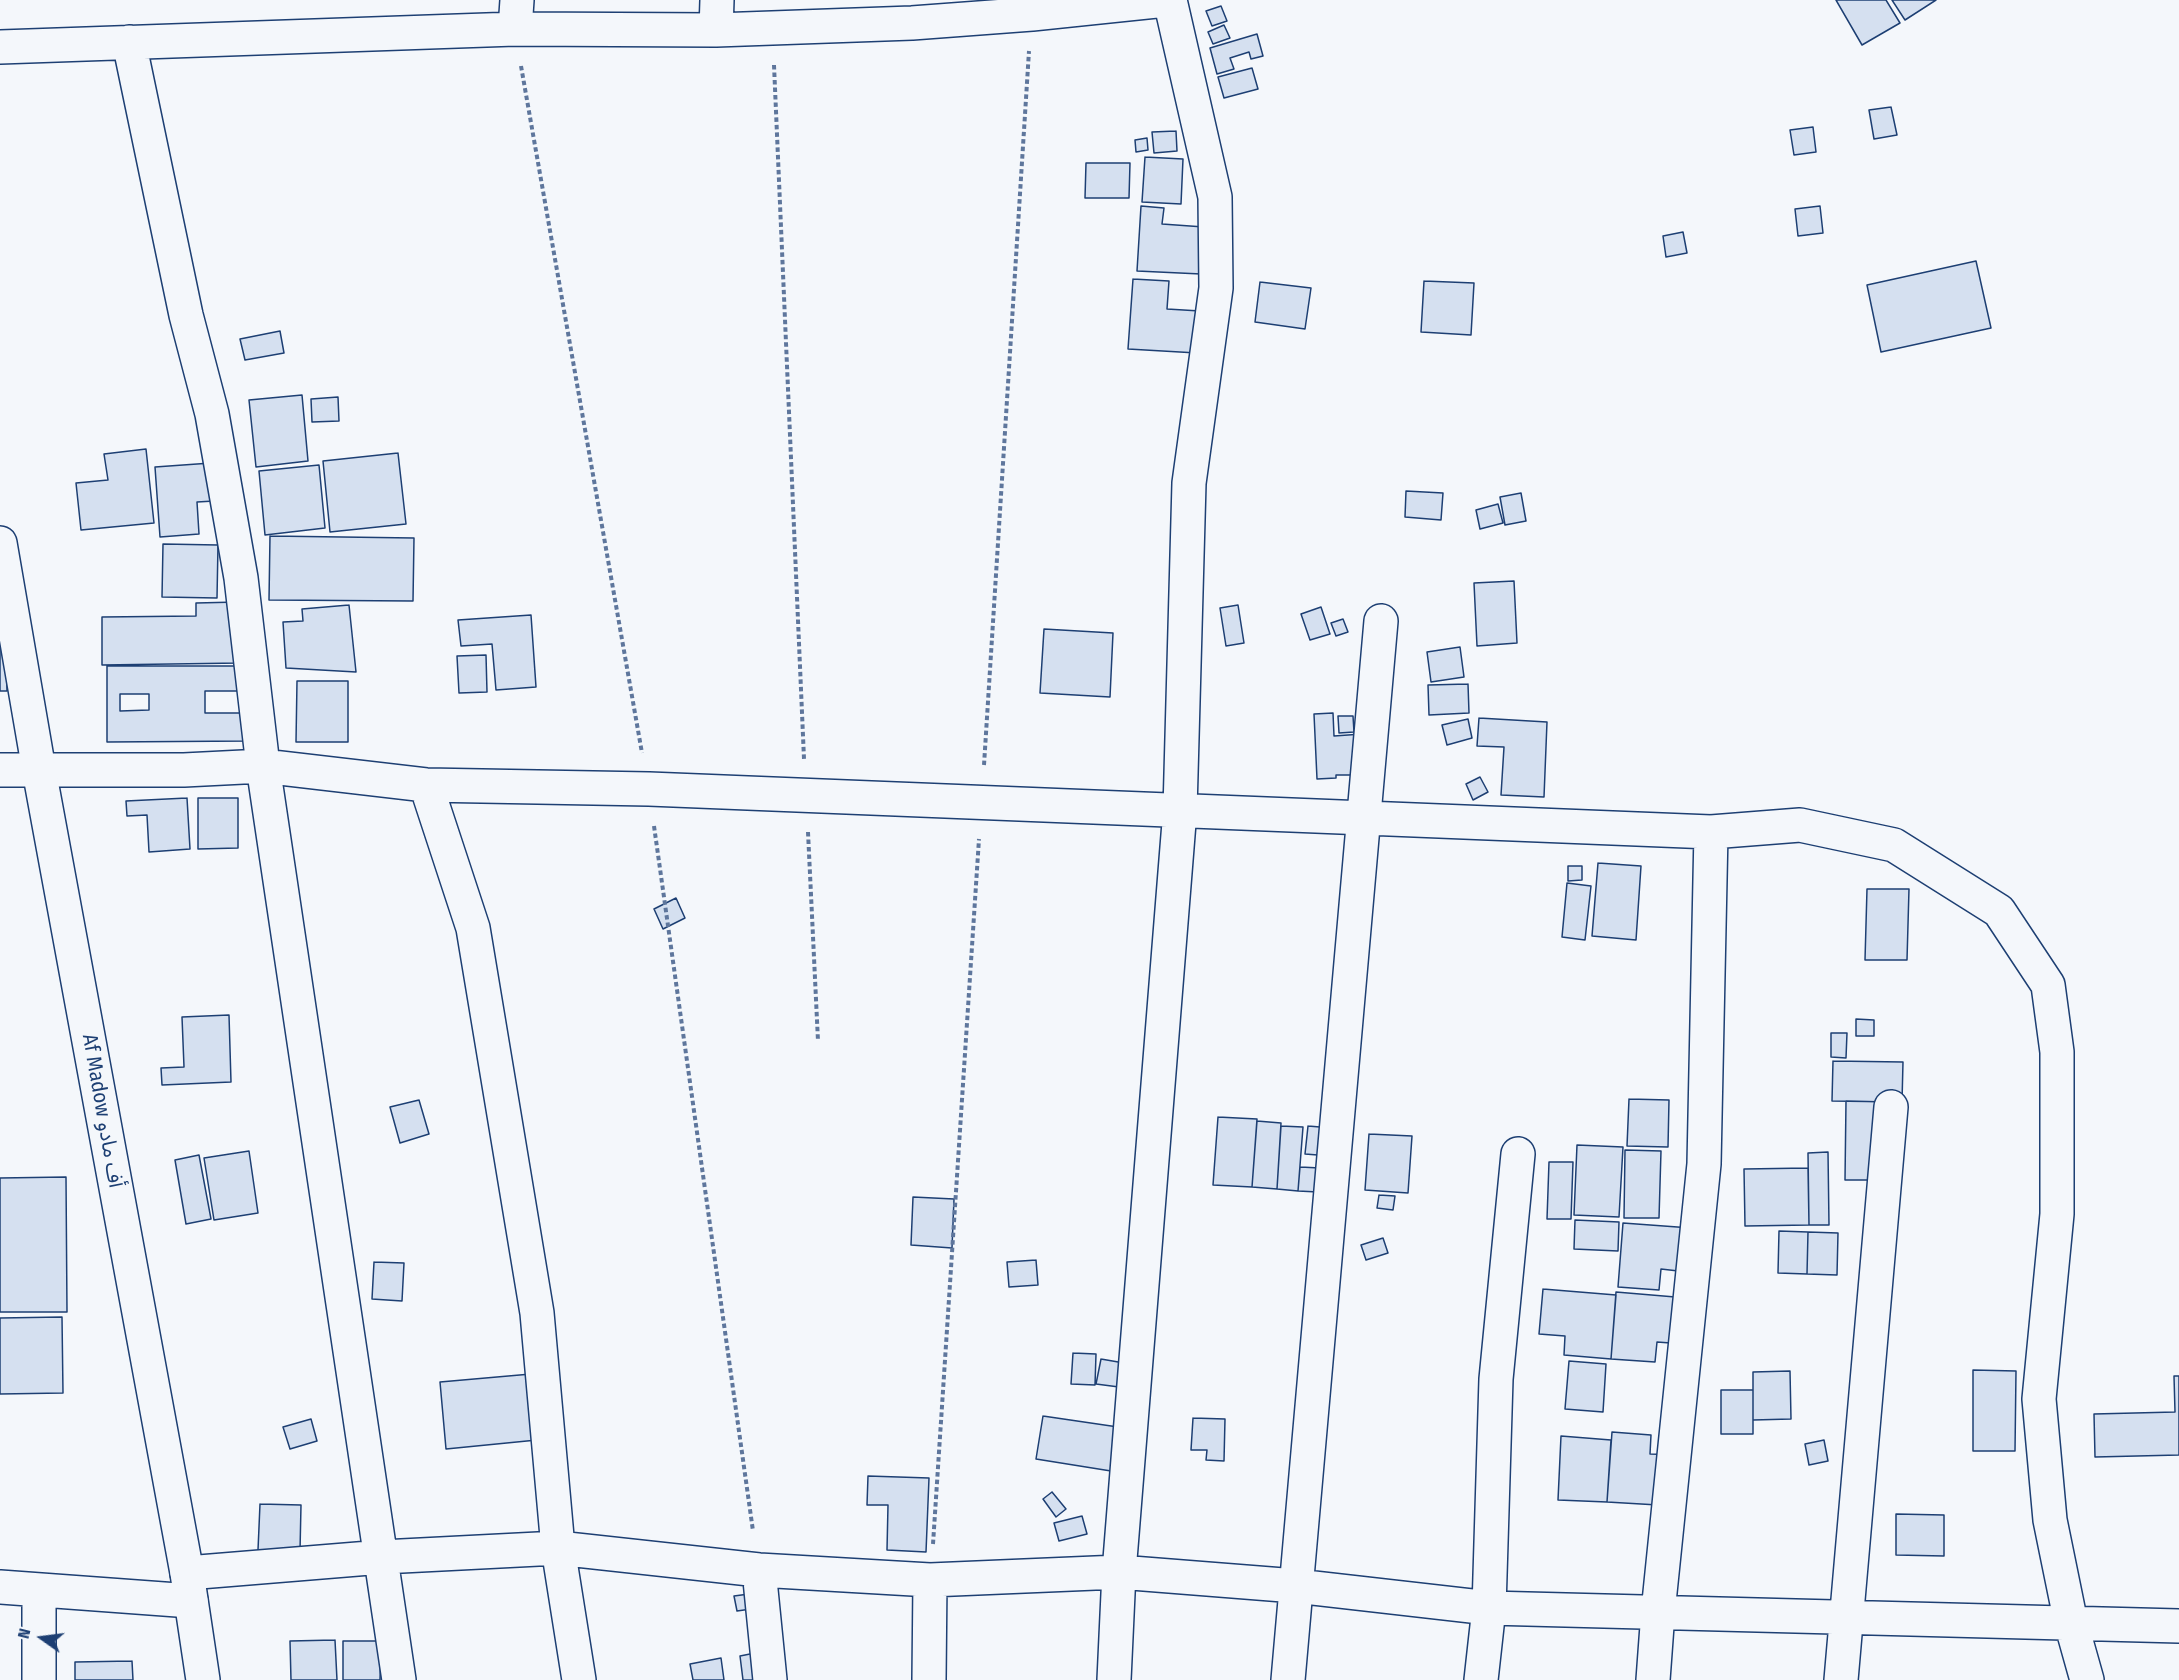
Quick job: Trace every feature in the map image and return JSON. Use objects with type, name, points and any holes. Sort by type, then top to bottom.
[{"type":"street","points":[[0,47],[129,42],[516,14],[716,15],[773,28],[912,12],[1032,14],[1168,0],[1215,197],[1216,288],[1189,483],[1180,810],[1119,1572],[1114,1680]]},
{"type":"street","points":[[129,42],[186,315],[212,414],[241,578],[263,766],[399,1680]]},
{"type":"street","name":"Af Madow أف مادو","points":[[0,543],[39,770],[189,1587],[203,1680]]},
{"type":"street","points":[[1288,1680],[1381,621]]},
{"type":"street","points":[[0,770],[184,770],[263,766],[426,785],[649,789],[1711,832],[1800,825],[1894,845],[1999,911],[2048,985],[2057,1052],[2057,1214],[2039,1399],[2050,1520],[2071,1623],[2087,1680]]},
{"type":"street","points":[[426,785],[475,939],[537,1312],[558,1548],[579,1680]]},
{"type":"street","points":[[1653,1680],[1704,1164],[1711,832]]},
{"type":"street","points":[[1841,1680],[1892,1107]]},
{"type":"street","points":[[1481,1680],[1489,1608],[1496,1379],[1518,1154]]},
{"type":"street","points":[[0,1587],[39,1590],[189,1587],[382,1557],[558,1548],[759,1570],[930,1580],[1119,1572],[1296,1586],[1489,1608],[2179,1626]]},
{"type":"street","points":[[759,1570],[770,1680]]},
{"type":"street","points":[[929,1680],[930,1580]]},
{"type":"street","points":[[39,1590],[39,1680]]},
{"type":"path","points":[[773,28],[818,1041]]},
{"type":"building","points":[[1836,0],[1886,0],[1900,23],[1862,45]]},
{"type":"building","points":[[1892,0],[1936,0],[1905,20]]},
{"type":"building","points":[[1221,6],[1227,21],[1212,26],[1206,11]]},
{"type":"building","points":[[1224,25],[1230,38],[1213,44],[1208,32]]},
{"type":"building","points":[[1257,34],[1263,56],[1251,59],[1249,52],[1230,58],[1234,69],[1217,74],[1210,48]]},
{"type":"building","points":[[1252,68],[1258,89],[1224,98],[1218,77]]},
{"type":"building","points":[[1891,107],[1897,135],[1874,139],[1869,110]]},
{"type":"building","points":[[1813,127],[1816,152],[1794,155],[1790,130]]},
{"type":"building","points":[[1176,131],[1177,151],[1154,153],[1152,132]]},
{"type":"building","points":[[1147,138],[1148,150],[1136,152],[1135,140]]},
{"type":"building","points":[[1145,157],[1183,159],[1181,204],[1142,202]]},
{"type":"building","points":[[1086,163],[1130,163],[1129,198],[1085,198]]},
{"type":"building","points":[[1141,206],[1164,208],[1162,224],[1204,227],[1201,274],[1137,271]]},
{"type":"building","points":[[1820,206],[1823,233],[1798,236],[1795,209]]},
{"type":"building","points":[[1683,232],[1687,253],[1666,257],[1663,236]]},
{"type":"building","points":[[1976,261],[1991,328],[1881,352],[1867,285]]},
{"type":"building","points":[[1133,279],[1169,281],[1167,309],[1200,311],[1197,353],[1128,349]]},
{"type":"building","points":[[1424,281],[1474,283],[1471,335],[1421,332]]},
{"type":"building","points":[[1260,282],[1311,288],[1305,329],[1255,322]]},
{"type":"building","points":[[280,331],[284,353],[245,360],[240,339]]},
{"type":"building","points":[[302,395],[308,461],[256,467],[249,400]]},
{"type":"building","points":[[338,397],[339,421],[312,422],[311,399]]},
{"type":"building","points":[[146,449],[154,523],[81,530],[76,483],[108,480],[104,454]]},
{"type":"building","points":[[398,453],[406,524],[330,532],[323,461]]},
{"type":"building","points":[[211,463],[214,501],[197,502],[199,534],[160,537],[155,467]]},
{"type":"building","points":[[319,465],[325,528],[265,535],[259,471]]},
{"type":"building","points":[[1406,491],[1443,493],[1441,520],[1405,517]]},
{"type":"building","points":[[1521,493],[1526,521],[1505,525],[1500,497]]},
{"type":"building","points":[[1498,504],[1503,523],[1480,529],[1476,510]]},
{"type":"building","points":[[270,536],[414,538],[413,601],[269,600]]},
{"type":"building","points":[[163,544],[218,545],[217,598],[162,597]]},
{"type":"building","points":[[1514,581],[1517,643],[1477,646],[1474,583]]},
{"type":"building","points":[[238,602],[240,663],[102,665],[102,617],[196,616],[196,603]]},
{"type":"building","points":[[349,605],[356,672],[286,668],[283,622],[303,621],[302,609]]},
{"type":"building","points":[[1238,605],[1244,643],[1226,646],[1220,608]]},
{"type":"building","points":[[1321,607],[1330,634],[1310,640],[1301,614]]},
{"type":"building","points":[[531,615],[536,687],[496,690],[492,644],[461,646],[458,620]]},
{"type":"building","points":[[1343,619],[1348,632],[1336,636],[1331,623]]},
{"type":"building","points":[[0,628],[6,628],[7,691],[0,691]]},
{"type":"building","points":[[1044,629],[1113,633],[1110,697],[1040,693]]},
{"type":"building","points":[[1460,647],[1464,677],[1431,682],[1427,652]]},
{"type":"building","points":[[486,655],[487,692],[459,693],[457,656]]},
{"type":"building","points":[[107,666],[249,666],[249,741],[107,742]],"holes":[[[205,691],[242,691],[243,713],[205,713]],[[120,694],[149,694],[149,710],[120,711]]]},
{"type":"building","points":[[297,681],[348,681],[348,742],[296,742]]},
{"type":"building","points":[[1468,684],[1469,713],[1429,715],[1428,685]]},
{"type":"building","points":[[1333,713],[1334,736],[1362,734],[1353,775],[1336,775],[1336,778],[1317,779],[1314,714]]},
{"type":"building","points":[[1338,716],[1353,716],[1354,732],[1339,733]]},
{"type":"building","points":[[1479,718],[1547,722],[1544,797],[1501,795],[1504,747],[1477,746]]},
{"type":"building","points":[[1468,719],[1472,738],[1447,745],[1442,725]]},
{"type":"building","points":[[1480,777],[1488,792],[1473,800],[1466,784]]},
{"type":"building","points":[[187,798],[190,849],[149,852],[147,815],[127,816],[126,801]]},
{"type":"building","points":[[198,798],[238,798],[238,848],[198,849]]},
{"type":"building","points":[[1598,863],[1641,866],[1636,940],[1592,936]]},
{"type":"building","points":[[1568,866],[1582,866],[1582,880],[1568,881]]},
{"type":"building","points":[[1567,883],[1591,886],[1585,940],[1562,937]]},
{"type":"building","points":[[1867,889],[1909,889],[1907,960],[1865,960]]},
{"type":"building","points":[[676,898],[685,918],[663,929],[654,909]]},
{"type":"building","points":[[229,1015],[231,1082],[162,1085],[161,1068],[184,1067],[182,1017]]},
{"type":"building","points":[[1856,1019],[1874,1020],[1874,1036],[1856,1036]]},
{"type":"building","points":[[1831,1033],[1847,1033],[1846,1058],[1831,1057]]},
{"type":"building","points":[[1833,1061],[1903,1062],[1902,1102],[1832,1101]]},
{"type":"building","points":[[1629,1099],[1669,1100],[1668,1147],[1627,1146]]},
{"type":"building","points":[[419,1100],[429,1134],[400,1143],[390,1107]]},
{"type":"building","points":[[1846,1101],[1888,1102],[1887,1180],[1845,1180]]},
{"type":"building","points":[[1218,1117],[1257,1119],[1252,1187],[1213,1185]]},
{"type":"building","points":[[1257,1121],[1281,1123],[1277,1189],[1252,1187]]},
{"type":"building","points":[[1281,1126],[1303,1127],[1298,1191],[1277,1189]]},
{"type":"building","points":[[1308,1126],[1332,1128],[1330,1156],[1305,1154]]},
{"type":"building","points":[[1369,1134],[1412,1136],[1408,1193],[1365,1190]]},
{"type":"building","points":[[1577,1145],[1623,1147],[1619,1217],[1574,1215]]},
{"type":"building","points":[[1625,1150],[1661,1151],[1659,1218],[1624,1218]]},
{"type":"building","points":[[249,1151],[258,1213],[214,1220],[204,1158]]},
{"type":"building","points":[[1828,1152],[1829,1225],[1809,1225],[1808,1153]]},
{"type":"building","points":[[199,1155],[211,1219],[186,1224],[175,1160]]},
{"type":"building","points":[[1549,1162],[1573,1162],[1571,1219],[1547,1219]]},
{"type":"building","points":[[1300,1167],[1320,1168],[1318,1192],[1298,1191]]},
{"type":"building","points":[[1808,1168],[1809,1225],[1745,1226],[1744,1169]]},
{"type":"building","points":[[66,1177],[67,1312],[0,1312],[0,1178]]},
{"type":"building","points":[[1379,1195],[1395,1196],[1393,1210],[1377,1208]]},
{"type":"building","points":[[913,1197],[954,1199],[952,1248],[911,1245]]},
{"type":"building","points":[[1575,1220],[1619,1222],[1618,1251],[1574,1249]]},
{"type":"building","points":[[1623,1223],[1691,1228],[1687,1272],[1661,1269],[1659,1290],[1618,1287]]},
{"type":"building","points":[[1779,1231],[1808,1232],[1807,1274],[1778,1273]]},
{"type":"building","points":[[1808,1232],[1838,1233],[1837,1275],[1807,1274]]},
{"type":"building","points":[[1383,1238],[1388,1253],[1366,1260],[1361,1245]]},
{"type":"building","points":[[1036,1260],[1038,1285],[1009,1287],[1007,1262]]},
{"type":"building","points":[[374,1262],[404,1263],[402,1301],[372,1299]]},
{"type":"building","points":[[1543,1289],[1616,1295],[1611,1359],[1564,1355],[1565,1336],[1539,1334]]},
{"type":"building","points":[[1616,1292],[1687,1298],[1684,1344],[1657,1342],[1655,1362],[1611,1359]]},
{"type":"building","points":[[62,1317],[63,1393],[0,1394],[0,1318]]},
{"type":"building","points":[[1073,1353],[1096,1354],[1095,1385],[1071,1384]]},
{"type":"building","points":[[1101,1359],[1124,1363],[1119,1387],[1096,1384]]},
{"type":"building","points":[[1569,1361],[1606,1364],[1603,1412],[1565,1409]]},
{"type":"building","points":[[1973,1370],[2016,1371],[2015,1451],[1973,1451]]},
{"type":"building","points":[[1790,1371],[1791,1419],[1753,1420],[1753,1372]]},
{"type":"building","points":[[531,1374],[537,1440],[446,1449],[440,1382]]},
{"type":"building","points":[[2174,1376],[2179,1376],[2179,1455],[2095,1457],[2094,1414],[2175,1412]]},
{"type":"building","points":[[1721,1390],[1753,1390],[1753,1434],[1721,1434]]},
{"type":"building","points":[[1043,1416],[1118,1427],[1111,1471],[1036,1459]]},
{"type":"building","points":[[1193,1418],[1225,1419],[1224,1461],[1206,1460],[1207,1450],[1191,1450]]},
{"type":"building","points":[[311,1419],[317,1441],[290,1449],[283,1427]]},
{"type":"building","points":[[1612,1432],[1651,1435],[1650,1454],[1679,1455],[1675,1506],[1607,1502]]},
{"type":"building","points":[[1561,1436],[1611,1440],[1607,1502],[1558,1500]]},
{"type":"building","points":[[1824,1440],[1828,1461],[1809,1465],[1805,1444]]},
{"type":"building","points":[[868,1476],[929,1478],[926,1552],[887,1550],[888,1505],[867,1505]]},
{"type":"building","points":[[1052,1492],[1066,1509],[1056,1517],[1043,1499]]},
{"type":"building","points":[[260,1504],[301,1505],[300,1551],[258,1550]]},
{"type":"building","points":[[1896,1514],[1944,1515],[1944,1556],[1896,1555]]},
{"type":"building","points":[[1082,1516],[1087,1534],[1059,1541],[1054,1523]]},
{"type":"building","points":[[749,1594],[751,1609],[737,1611],[734,1596]]},
{"type":"building","points":[[335,1640],[337,1680],[291,1680],[290,1641]]},
{"type":"building","points":[[343,1641],[381,1641],[380,1680],[343,1680]]},
{"type":"building","points":[[760,1652],[764,1680],[743,1680],[740,1656]]},
{"type":"building","points":[[721,1658],[724,1680],[693,1680],[690,1664]]},
{"type":"building","points":[[132,1661],[133,1680],[75,1680],[75,1662]]}]
